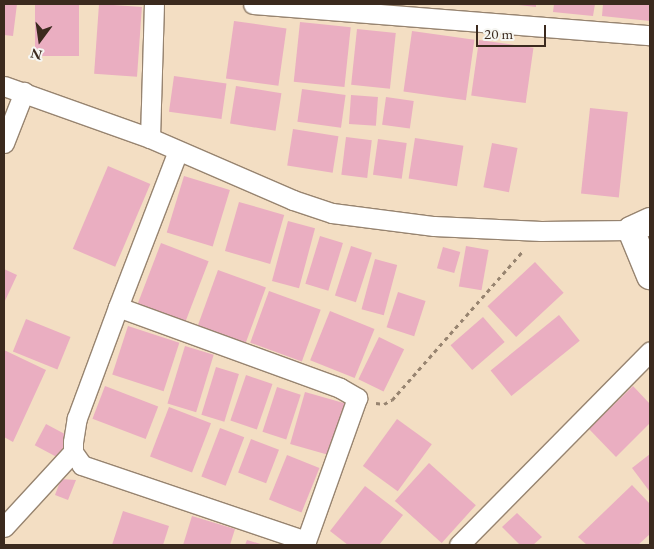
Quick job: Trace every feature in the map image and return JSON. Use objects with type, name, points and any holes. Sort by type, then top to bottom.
[{"type":"street","points":[[150,138],[154,4]]},
{"type":"street","points":[[253,4],[650,35]]},
{"type":"street","points":[[4,86],[150,138],[178,152],[293,200],[332,213],[434,226],[541,230],[641,226],[650,276]]},
{"type":"street","points":[[4,143],[24,92]]},
{"type":"street","points":[[118,307],[340,388],[355,396],[358,400],[306,541],[82,465],[73,452],[77,418],[118,307],[178,152]]},
{"type":"street","points":[[460,545],[650,351]]},
{"type":"street","points":[[4,527],[73,452]]},
{"type":"path","points":[[358,400],[384,404],[392,400],[541,230]]},
{"type":"building","points":[[4,4],[17,4],[13,36],[4,35]]},
{"type":"building","points":[[35,4],[79,4],[79,56],[35,56]]},
{"type":"building","points":[[99,4],[142,7],[137,77],[94,74]]},
{"type":"building","points":[[510,4],[536,4],[536,7]]},
{"type":"building","points":[[554,4],[595,4],[593,16],[553,12]]},
{"type":"building","points":[[603,4],[650,4],[650,21],[602,16]]},
{"type":"building","points":[[234,21],[286,28],[278,86],[226,78]]},
{"type":"building","points":[[300,22],[351,27],[344,87],[294,82]]},
{"type":"building","points":[[357,29],[396,33],[390,89],[351,85]]},
{"type":"building","points":[[412,31],[474,40],[466,100],[404,91]]},
{"type":"building","points":[[479,40],[533,48],[526,103],[471,95]]},
{"type":"building","points":[[174,76],[226,83],[221,119],[169,112]]},
{"type":"building","points":[[236,86],[281,93],[275,131],[230,124]]},
{"type":"building","points":[[302,89],[346,95],[341,128],[297,122]]},
{"type":"building","points":[[351,95],[378,97],[376,126],[349,124]]},
{"type":"building","points":[[386,97],[414,101],[410,129],[382,125]]},
{"type":"building","points":[[590,108],[628,112],[619,198],[581,194]]},
{"type":"building","points":[[293,129],[338,136],[333,173],[287,166]]},
{"type":"building","points":[[346,137],[372,140],[367,178],[341,175]]},
{"type":"building","points":[[415,138],[463,146],[457,186],[409,178]]},
{"type":"building","points":[[378,139],[407,143],[402,179],[373,175]]},
{"type":"building","points":[[492,143],[518,148],[509,192],[483,187]]},
{"type":"building","points":[[108,166],[150,184],[115,267],[73,249]]},
{"type":"building","points":[[184,176],[230,190],[213,246],[167,232]]},
{"type":"building","points":[[239,202],[284,215],[270,264],[225,251]]},
{"type":"building","points":[[288,221],[315,228],[299,288],[272,281]]},
{"type":"building","points":[[320,236],[343,243],[328,291],[305,284]]},
{"type":"building","points":[[161,243],[209,261],[185,322],[138,304]]},
{"type":"building","points":[[351,246],[372,253],[356,302],[335,295]]},
{"type":"building","points":[[466,246],[489,250],[482,290],[459,286]]},
{"type":"building","points":[[443,247],[460,252],[454,273],[437,268]]},
{"type":"building","points":[[375,259],[397,265],[384,315],[362,309]]},
{"type":"building","points":[[535,262],[564,293],[516,337],[487,306]]},
{"type":"building","points":[[4,269],[17,275],[4,303]]},
{"type":"building","points":[[218,270],[266,287],[245,344],[197,326]]},
{"type":"building","points":[[269,291],[321,310],[302,361],[250,343]]},
{"type":"building","points":[[398,292],[426,301],[414,336],[387,327]]},
{"type":"building","points":[[330,311],[375,329],[355,378],[310,360]]},
{"type":"building","points":[[559,315],[580,341],[511,396],[491,370]]},
{"type":"building","points":[[483,317],[505,342],[472,370],[451,345]]},
{"type":"building","points":[[26,319],[71,337],[57,369],[13,351]]},
{"type":"building","points":[[128,326],[179,343],[164,391],[112,375]]},
{"type":"building","points":[[379,337],[404,349],[384,392],[358,379]]},
{"type":"building","points":[[185,346],[214,355],[196,412],[167,403]]},
{"type":"building","points":[[4,350],[46,370],[13,442],[4,437]]},
{"type":"building","points":[[216,367],[239,374],[224,422],[201,415]]},
{"type":"building","points":[[246,375],[272,384],[257,430],[230,420]]},
{"type":"building","points":[[105,386],[158,406],[146,439],[92,419]]},
{"type":"building","points":[[633,386],[650,404],[650,423],[616,457],[589,429]]},
{"type":"building","points":[[277,387],[301,395],[286,439],[262,432]]},
{"type":"building","points":[[305,392],[346,404],[331,456],[290,444]]},
{"type":"building","points":[[169,407],[211,423],[192,473],[150,456]]},
{"type":"building","points":[[397,419],[432,444],[398,491],[363,466]]},
{"type":"building","points":[[46,424],[69,436],[58,457],[35,445]]},
{"type":"building","points":[[220,428],[244,437],[226,486],[201,477]]},
{"type":"building","points":[[251,439],[279,450],[266,483],[238,473]]},
{"type":"building","points":[[650,454],[650,492],[632,468]]},
{"type":"building","points":[[287,455],[319,468],[301,513],[269,500]]},
{"type":"building","points":[[429,463],[476,505],[442,543],[395,501]]},
{"type":"building","points":[[61,479],[76,480],[68,500],[55,495]]},
{"type":"building","points":[[632,485],[650,504],[650,534],[638,545],[587,545],[578,537]]},
{"type":"building","points":[[365,486],[403,515],[379,545],[348,545],[330,531]]},
{"type":"building","points":[[123,511],[169,526],[163,545],[112,545]]},
{"type":"building","points":[[517,513],[542,537],[533,545],[520,545],[502,527]]},
{"type":"building","points":[[192,516],[235,529],[230,545],[183,545]]},
{"type":"building","points":[[247,540],[264,545],[245,545]]}]
